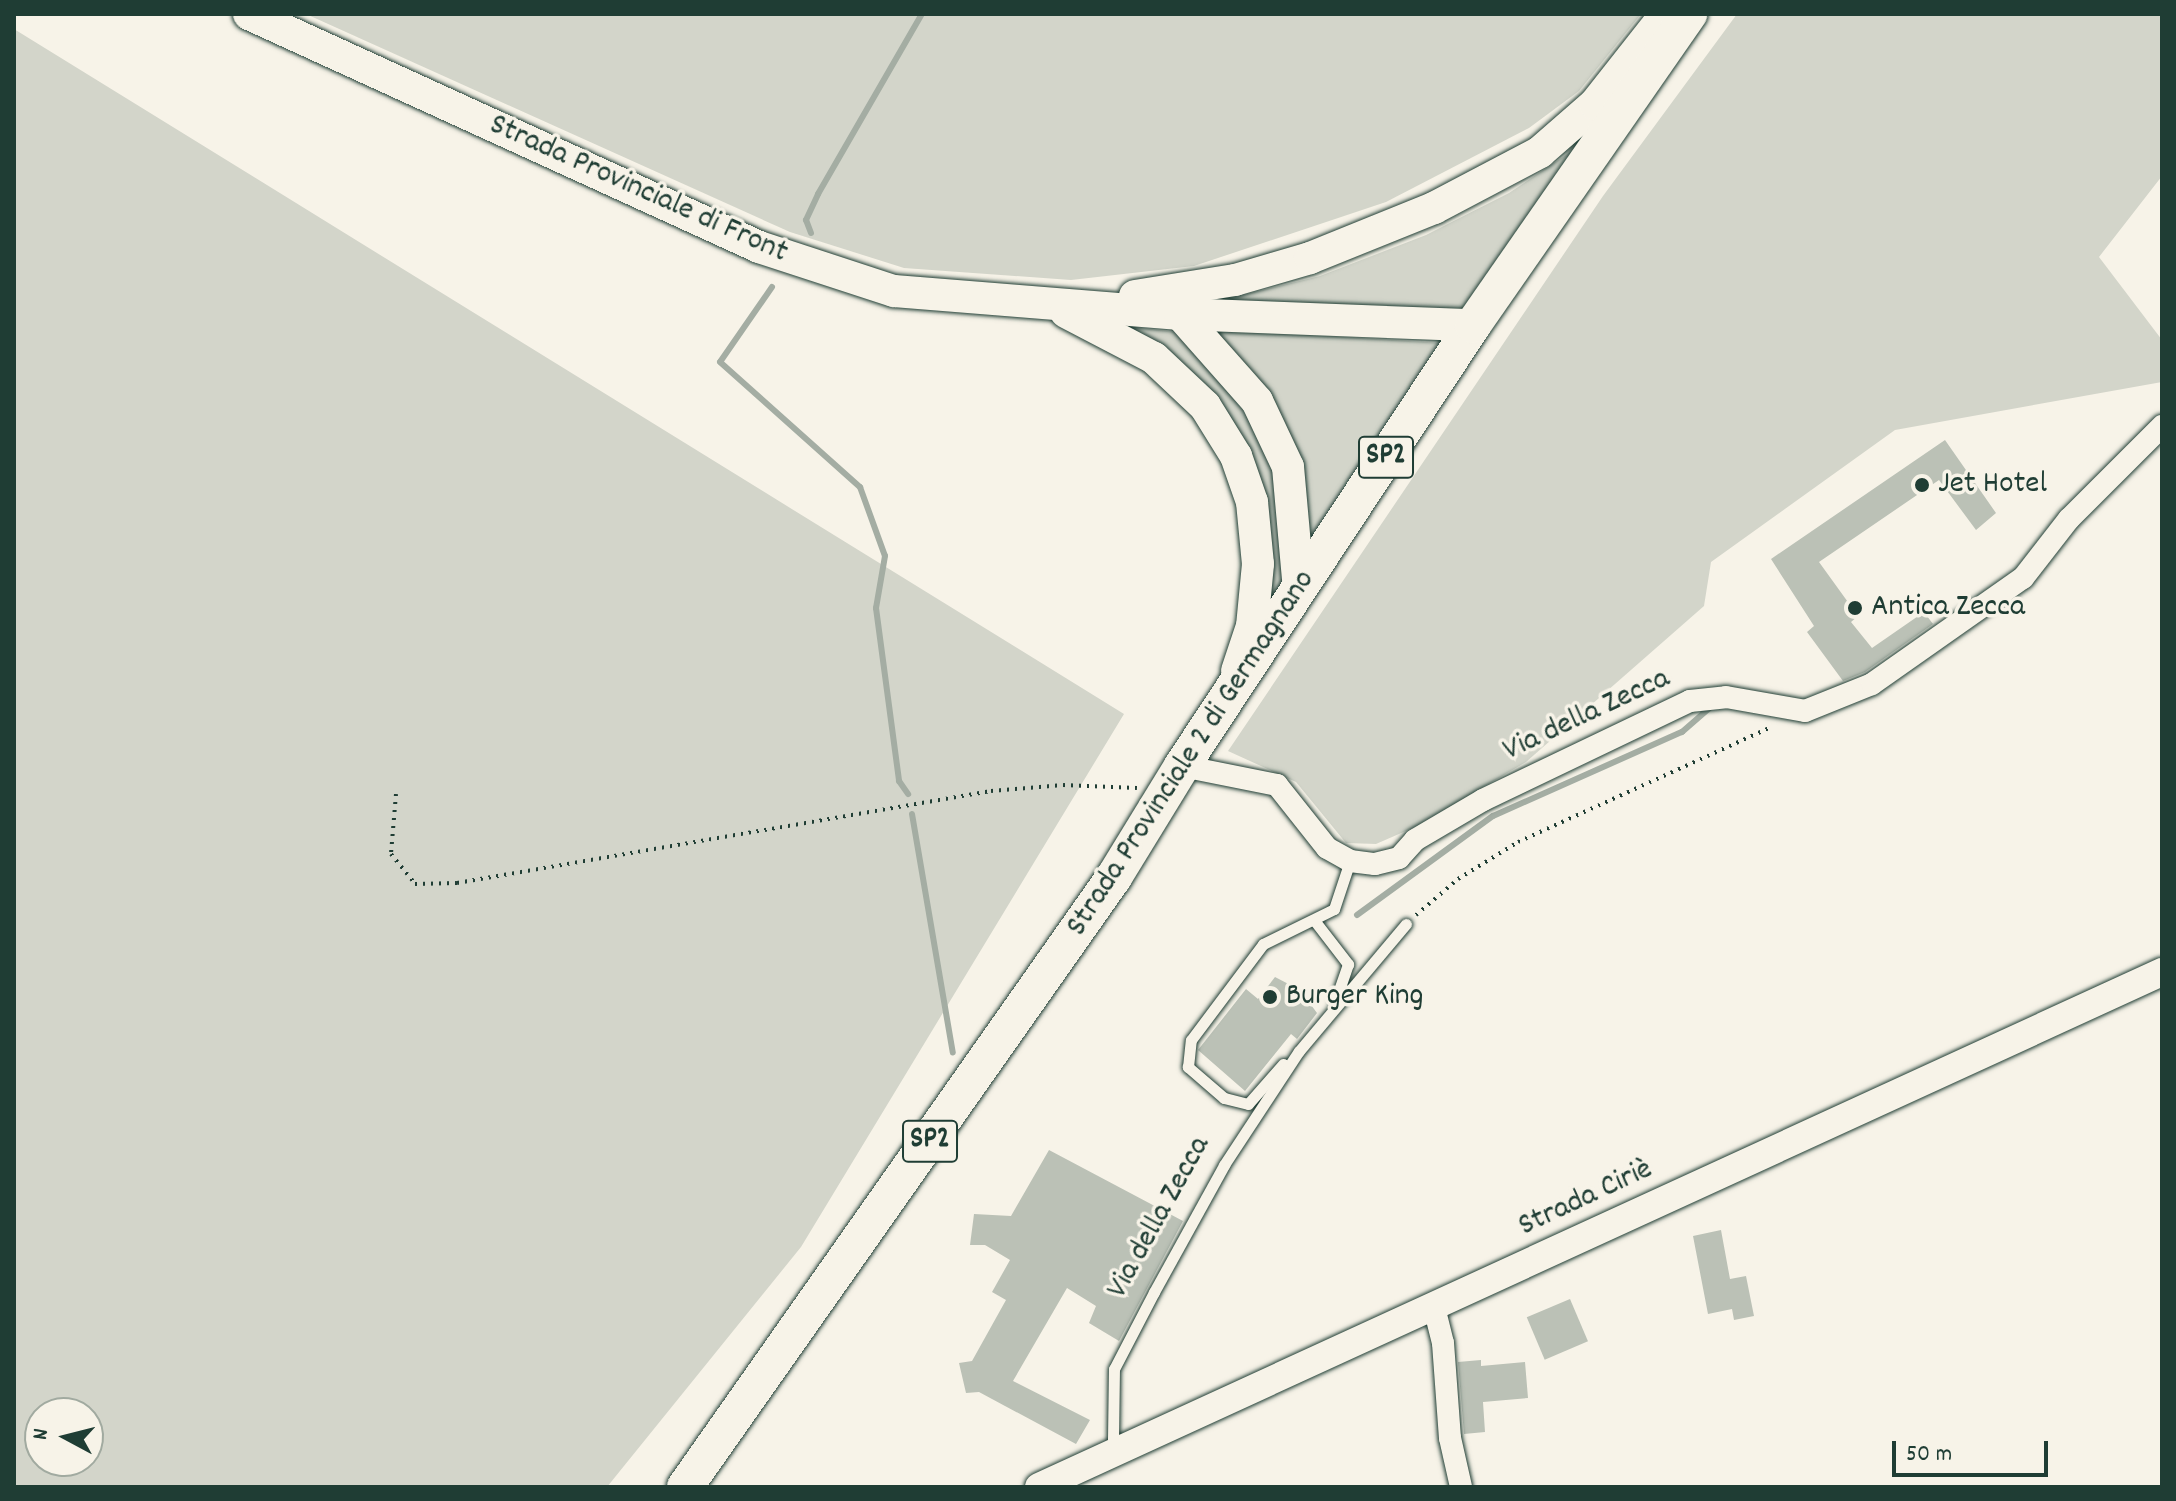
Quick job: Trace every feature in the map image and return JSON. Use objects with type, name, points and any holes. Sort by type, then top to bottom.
[{"type":"main road","name":"Strada Provinciale di Front","points":[[249,14],[759,247],[894,291],[1045,302]]},
{"type":"main road","points":[[1045,302],[1160,294],[1235,280],[1310,258],[1434,208],[1540,152],[1595,104],[1666,14]]},
{"type":"main road","name":"Strada Provinciale 2 di Germagnano","points":[[685,1487],[1114,877],[1231,690],[1473,325],[1689,14]]},
{"type":"main road","points":[[1045,302],[1180,314],[1473,325]]},
{"type":"main road","points":[[1045,302],[1154,358],[1205,406],[1236,456],[1252,502],[1258,564],[1252,626],[1231,690]]},
{"type":"main road","points":[[1180,314],[1257,401],[1288,467],[1299,590]]},
{"type":"street","points":[[1805,711],[1872,684],[2023,578],[2069,519],[2162,426]]},
{"type":"street","name":"Via della Zecca","points":[[1350,861],[1375,864],[1399,858],[1415,840],[1483,800],[1690,701],[1726,697],[1805,711]]},
{"type":"street","points":[[1175,778],[1277,785],[1327,848],[1350,861]]},
{"type":"street","name":"Strada Ciriè","points":[[1039,1487],[2162,972]]},
{"type":"street","points":[[1434,1307],[1443,1343],[1450,1438],[1461,1487]]},
{"type":"lane","points":[[1314,920],[1348,964],[1339,995],[1248,1104],[1224,1098],[1188,1067],[1191,1040],[1263,944],[1334,909],[1350,861]]},
{"type":"lane","name":"Via della Zecca","points":[[1118,1449],[1113,1439],[1114,1369],[1161,1279],[1224,1165],[1299,1051],[1406,924]]},
{"type":"path","points":[[1406,924],[1458,879],[1518,842],[1805,711]]},
{"type":"path","points":[[396,794],[391,854],[415,884],[457,883],[991,791],[1175,778]]},
{"type":"shaded area","points":[[306,14],[1641,14],[1579,91],[1529,128],[1386,202],[1194,266],[1071,280],[904,268],[790,232]]},
{"type":"shaded area","points":[[1737,14],[2162,14],[2162,176],[2099,257],[2162,340],[2162,382],[1895,430],[1711,562],[1704,606],[1526,762],[1415,827],[1376,844],[1346,843],[1296,782],[1228,751],[1603,196]]},
{"type":"shaded area","points":[[14,29],[1124,714],[801,1247],[607,1487],[14,1487]]},
{"type":"shaded area","points":[[1581,145],[1465,312],[1214,302],[1320,276],[1426,235],[1509,193]]},
{"type":"shaded area","points":[[1122,326],[1176,332],[1216,374],[1260,434],[1273,471],[1283,583],[1266,605],[1263,500]]},
{"type":"shaded area","points":[[1211,329],[1441,343],[1312,539],[1299,463]]},
{"type":"building","points":[[1945,440],[1996,513],[1976,530],[1939,480],[1819,562],[1858,616],[1851,622],[1872,648],[1924,612],[1933,624],[1865,672],[1843,681],[1807,632],[1814,626],[1771,559]]},
{"type":"building","points":[[1275,977],[1300,990],[1317,1013],[1297,1039],[1291,1034],[1245,1091],[1198,1050],[1246,989],[1258,999]]},
{"type":"building","points":[[1049,1150],[1183,1221],[1119,1341],[1089,1323],[1096,1306],[1067,1288],[1013,1381],[1090,1420],[1076,1444],[979,1392],[966,1393],[959,1363],[972,1361],[1006,1300],[992,1292],[1010,1260],[985,1245],[970,1245],[974,1214],[1011,1216]]},
{"type":"building","points":[[1721,1230],[1730,1279],[1746,1276],[1754,1316],[1734,1320],[1732,1309],[1708,1314],[1693,1236]]},
{"type":"building","points":[[1570,1299],[1588,1341],[1545,1360],[1527,1317]]},
{"type":"building","points":[[1481,1360],[1481,1366],[1525,1362],[1528,1398],[1483,1402],[1485,1432],[1464,1434],[1458,1362]]},
{"type":"waterway","points":[[811,233],[806,220],[818,194],[922,14]]},
{"type":"waterway","points":[[772,287],[720,362],[860,487],[885,556],[876,608],[899,781],[908,794]]},
{"type":"waterway","points":[[1357,915],[1493,816],[1682,732],[1711,707]]},
{"type":"waterway","points":[[912,814],[953,1053]]},
{"type":"place","name":"Jet Hotel","points":[[1922,485]]},
{"type":"place","name":"Antica Zecca","points":[[1855,608]]},
{"type":"place","name":"Burger King","points":[[1270,997]]}]
